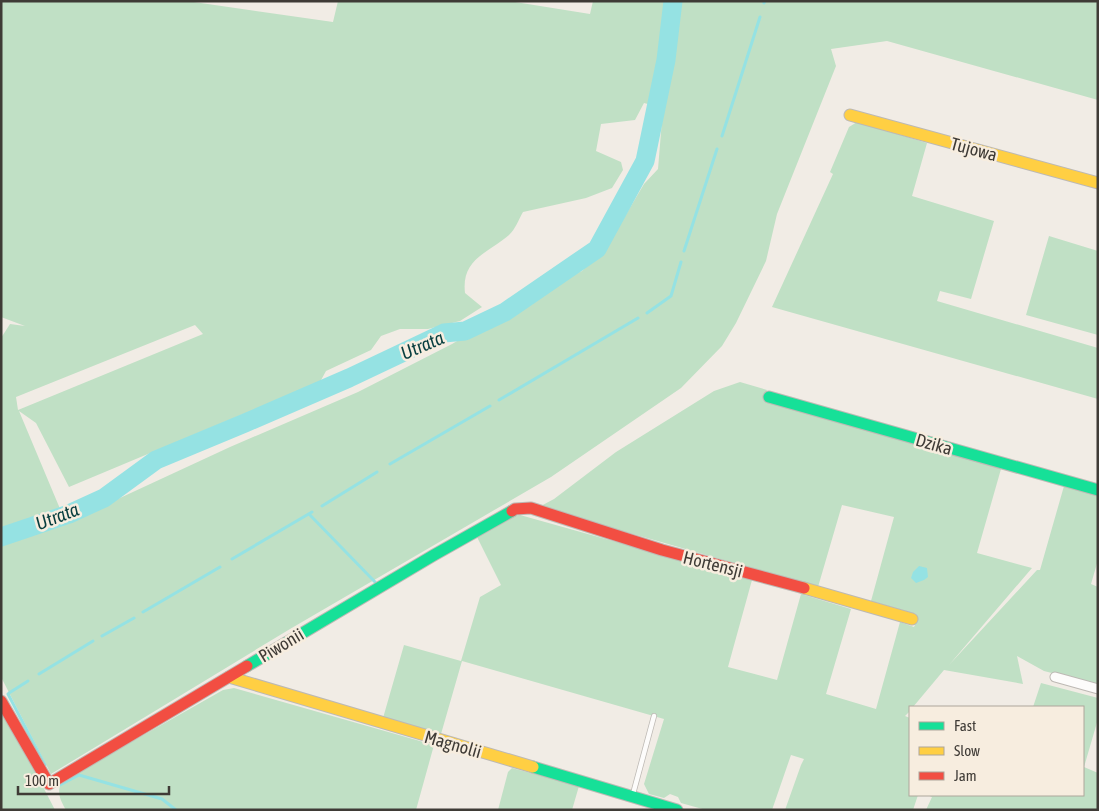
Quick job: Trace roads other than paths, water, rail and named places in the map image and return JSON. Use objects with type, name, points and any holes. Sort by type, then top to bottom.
[{"type":"street","name":"Tujowa","points":[[850,115],[1098,183]]},
{"type":"street","name":"Dzika","points":[[770,397],[1098,490]]},
{"type":"street","name":"Hortensji","points":[[515,509],[531,508],[541,510],[662,550],[766,577],[912,619]]},
{"type":"street","name":"Piwonii","points":[[1,701],[49,784],[229,677],[264,654],[434,554],[515,509]]},
{"type":"street","name":"Magnolii","points":[[229,677],[633,796],[650,806],[677,810]]},
{"type":"street","points":[[1056,677],[1098,690]]},
{"type":"lane","points":[[633,796],[654,716]]},
{"type":"water","points":[[919,566],[927,568],[928,577],[916,583],[911,578],[913,572]]},
{"type":"waterway","name":"Utrata","points":[[1,537],[69,514],[104,498],[156,460],[349,378],[444,333],[465,331],[505,312],[597,249],[645,161],[666,60],[673,1]]},
{"type":"waterway","points":[[722,136],[760,17]]},
{"type":"waterway","points":[[684,251],[717,149]]},
{"type":"waterway","points":[[647,313],[671,296],[681,262]]},
{"type":"waterway","points":[[499,400],[638,318]]},
{"type":"waterway","points":[[390,464],[490,406]]},
{"type":"waterway","points":[[322,506],[377,472]]},
{"type":"waterway","points":[[232,559],[312,512]]},
{"type":"waterway","points":[[309,514],[375,582]]},
{"type":"waterway","points":[[143,612],[220,567]]},
{"type":"waterway","points":[[102,636],[134,618]]},
{"type":"waterway","points":[[39,674],[93,641]]},
{"type":"waterway","points":[[9,693],[28,681]]},
{"type":"waterway","points":[[8,694],[45,765]]},
{"type":"waterway","points":[[58,786],[79,775],[162,799],[176,810]]}]
